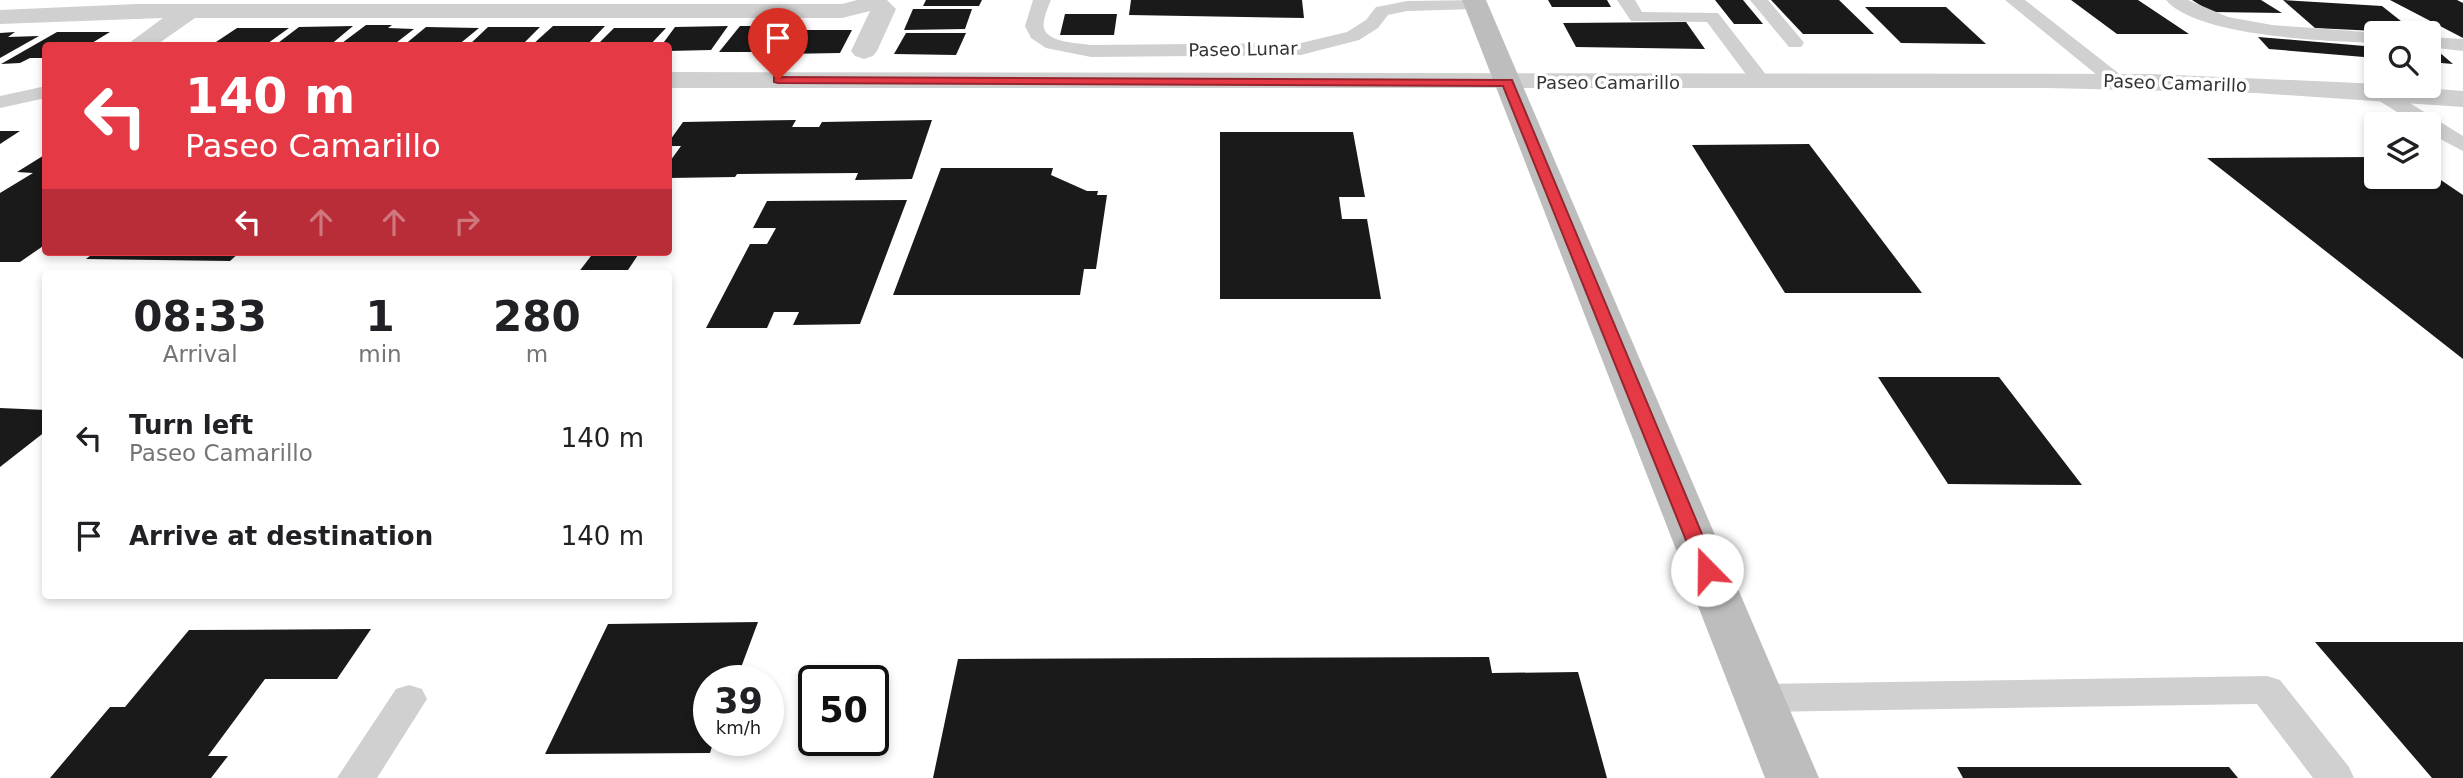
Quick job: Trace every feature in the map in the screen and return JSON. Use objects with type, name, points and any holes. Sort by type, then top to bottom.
[{"type":"main road","points":[[1475,2],[1792,778]]},
{"type":"street","points":[[0,8],[17,0]]},
{"type":"street","points":[[0,17],[190,11],[842,11],[873,2],[884,9],[864,51]]},
{"type":"street","points":[[143,42],[190,11]]},
{"type":"street","points":[[178,42],[224,12]]},
{"type":"street","name":"Paseo Camarillo","points":[[672,80],[2115,80],[2364,90]]},
{"type":"street","name":"Paseo Camarillo","points":[[2441,97],[2463,99]]},
{"type":"lane","name":"Paseo Lunar","points":[[1042,0],[1034,26],[1037,34],[1052,44],[1091,51],[1301,49],[1353,36],[1372,24],[1382,10],[1475,2]]},
{"type":"lane","points":[[1626,0],[1637,17],[1712,17],[1761,81]]},
{"type":"lane","points":[[1759,0],[1795,43]]},
{"type":"lane","points":[[2014,0],[2115,80]]},
{"type":"lane","points":[[2175,0],[2207,17],[2233,24],[2364,37]]},
{"type":"lane","points":[[2441,43],[2463,44]]},
{"type":"lane","points":[[0,102],[42,93]]},
{"type":"lane","points":[[2387,98],[2463,145]]},
{"type":"lane","points":[[1759,698],[2267,690],[2335,778]]},
{"type":"lane","points":[[356,778],[409,699]]},
{"type":"building","points":[[926,0],[982,0],[979,6],[923,6]]},
{"type":"building","points":[[1131,0],[1302,0],[1304,18],[1129,15]]},
{"type":"building","points":[[1548,0],[1607,0],[1611,7],[1552,7]]},
{"type":"building","points":[[1715,0],[1743,0],[1763,24],[1734,24]]},
{"type":"building","points":[[1771,0],[1839,0],[1874,34],[1803,34]]},
{"type":"building","points":[[2071,0],[2138,0],[2189,34],[2117,34]]},
{"type":"building","points":[[2192,0],[2261,0],[2282,13],[2211,12]]},
{"type":"building","points":[[2283,0],[2382,6],[2401,21],[2364,21],[2364,30],[2315,28]]},
{"type":"building","points":[[2390,0],[2457,0],[2463,3],[2463,38],[2441,27],[2441,21],[2430,21]]},
{"type":"building","points":[[1865,7],[1946,7],[1986,44],[1901,43]]},
{"type":"building","points":[[913,9],[972,9],[965,29],[904,30]]},
{"type":"building","points":[[1065,14],[1117,14],[1114,35],[1060,35]]},
{"type":"building","points":[[1686,22],[1705,49],[1576,47],[1563,23]]},
{"type":"building","points":[[366,25],[392,25],[388,28],[414,29],[397,42],[343,42]]},
{"type":"building","points":[[353,26],[334,42],[279,42],[299,27]]},
{"type":"building","points":[[553,26],[605,26],[590,42],[535,42]]},
{"type":"building","points":[[728,26],[711,50],[672,51],[672,42],[664,42],[675,27]]},
{"type":"building","points":[[740,26],[790,30],[774,52],[719,52]]},
{"type":"building","points":[[426,27],[479,28],[462,42],[408,42]]},
{"type":"building","points":[[488,27],[540,27],[525,42],[472,42]]},
{"type":"building","points":[[237,28],[289,28],[270,42],[216,42]]},
{"type":"building","points":[[614,28],[666,28],[653,42],[600,42]]},
{"type":"building","points":[[799,30],[852,30],[840,53],[784,54]]},
{"type":"building","points":[[15,32],[8,37],[39,36],[0,58],[0,33]]},
{"type":"building","points":[[57,32],[110,32],[94,42],[42,42],[42,58],[1,64]]},
{"type":"building","points":[[906,33],[966,33],[956,55],[894,54]]},
{"type":"building","points":[[2258,37],[2364,46],[2364,57],[2269,49]]},
{"type":"building","points":[[2441,54],[2453,64],[2441,63]]},
{"type":"building","points":[[796,120],[792,127],[819,127],[822,122],[932,120],[912,179],[855,180],[858,173],[737,174],[735,177],[672,178],[672,158],[681,146],[672,146],[672,137],[683,122]]},
{"type":"building","points":[[0,131],[20,131],[0,144]]},
{"type":"building","points":[[1220,132],[1353,132],[1365,197],[1339,197],[1342,219],[1367,219],[1381,299],[1220,299]]},
{"type":"building","points":[[1809,144],[1922,293],[1785,293],[1692,145]]},
{"type":"building","points":[[42,156],[42,247],[20,262],[0,262],[0,193],[33,173],[17,172]]},
{"type":"building","points":[[2364,157],[2364,189],[2441,189],[2441,180],[2463,195],[2463,359],[2207,158]]},
{"type":"building","points":[[941,168],[1053,168],[1051,175],[1087,191],[1098,191],[1097,195],[1107,195],[1096,269],[1084,269],[1080,295],[893,295]]},
{"type":"building","points":[[907,200],[860,324],[793,325],[799,312],[774,312],[767,328],[706,328],[750,244],[767,244],[776,228],[753,228],[767,201]]},
{"type":"building","points":[[90,256],[236,256],[230,261],[86,259]]},
{"type":"building","points":[[591,256],[637,256],[628,270],[580,270]]},
{"type":"building","points":[[1878,377],[1999,377],[2082,485],[1948,484]]},
{"type":"building","points":[[0,408],[42,410],[42,434],[0,467]]},
{"type":"building","points":[[758,622],[742,665],[693,665],[693,753],[545,754],[608,624]]},
{"type":"building","points":[[371,629],[337,679],[265,679],[208,756],[228,756],[211,778],[50,778],[110,707],[125,707],[189,630]]},
{"type":"building","points":[[2315,642],[2463,642],[2463,778],[2432,778]]},
{"type":"building","points":[[1489,657],[1492,673],[1578,672],[1607,778],[933,778],[958,659]]},
{"type":"building","points":[[1957,767],[2229,767],[2238,778],[1963,778]]},
{"type":"route","points":[[778,80],[1508,82],[1707,570]]}]
